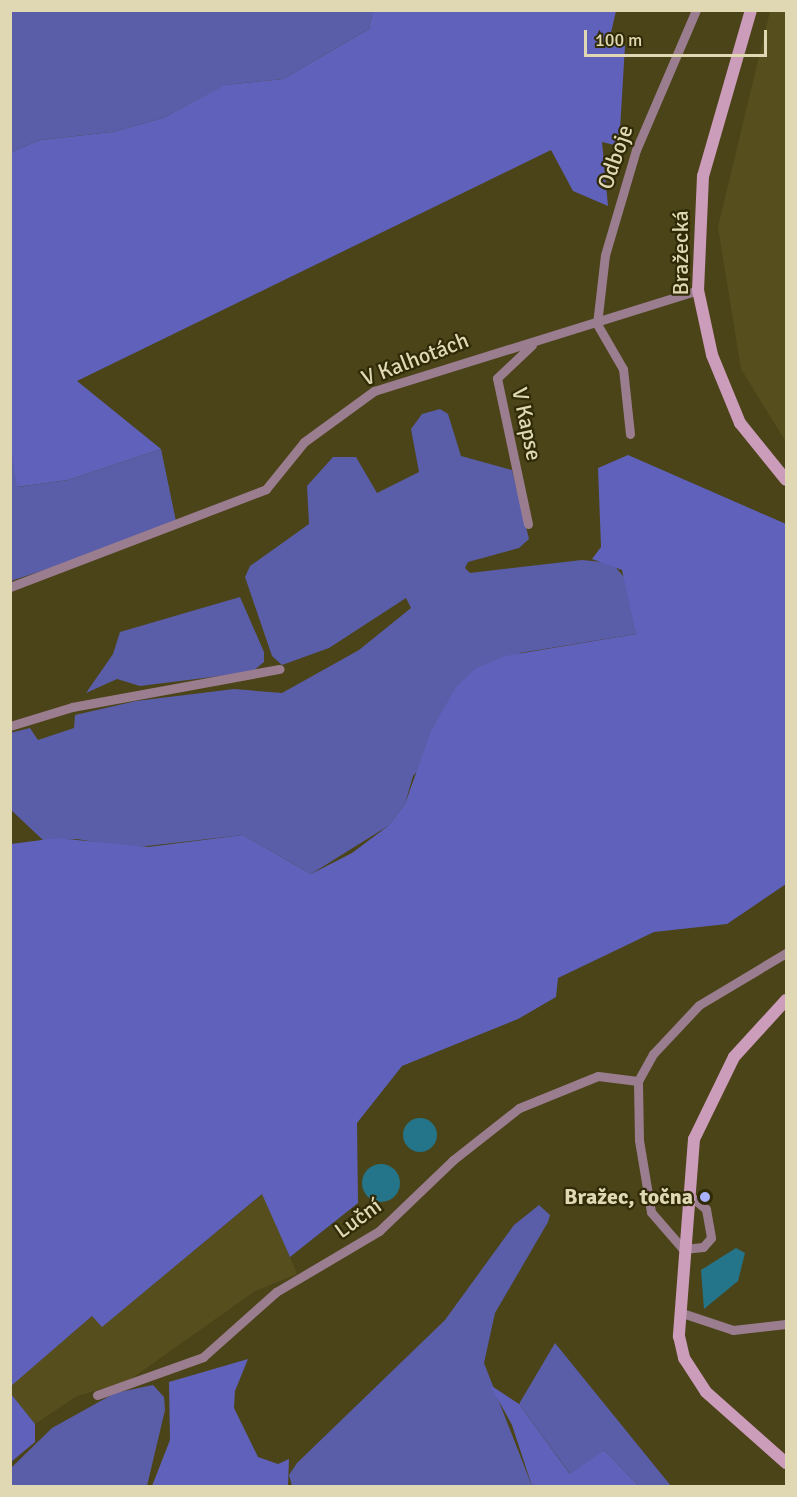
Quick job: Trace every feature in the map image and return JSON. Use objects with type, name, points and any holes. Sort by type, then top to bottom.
[{"type":"street","name":"Odboje","points":[[597,324],[605,255],[636,150],[696,10]]},
{"type":"street","name":"Bražecká","points":[[751,10],[703,176],[698,290],[712,355],[740,423],[786,480]]},
{"type":"street","name":"V Kalhotách","points":[[10,587],[266,489],[304,442],[374,391],[503,348],[532,345],[698,290]]},
{"type":"street","points":[[597,324],[623,369],[630,434]]},
{"type":"street","name":"V Kapse","points":[[528,524],[497,378],[532,345]]},
{"type":"street","points":[[10,726],[72,706],[279,669]]},
{"type":"street","points":[[683,1249],[651,1212],[639,1140],[638,1080],[653,1054],[699,1005],[786,953]]},
{"type":"street","points":[[786,1000],[734,1057],[694,1139],[679,1312],[679,1336],[692,1374],[786,1463]]},
{"type":"street","name":"Luční","points":[[97,1395],[202,1358],[276,1292],[379,1231],[453,1160],[519,1108],[598,1076],[638,1080]]},
{"type":"street","points":[[683,1249],[703,1248],[711,1238],[706,1209],[688,1194]]},
{"type":"street","points":[[679,1312],[733,1330],[786,1324]]},
{"type":"shaded area","points":[[373,10],[616,11],[610,37],[625,46],[619,146],[602,142],[608,206],[573,191],[551,150],[77,381],[161,449],[68,480],[17,487],[10,446],[11,152],[40,140],[112,132],[163,118],[225,85],[283,79],[369,29]]},
{"type":"shaded area","points":[[11,11],[373,11],[369,29],[283,79],[226,85],[163,118],[112,132],[40,140],[11,152]]},
{"type":"shaded area","points":[[770,11],[786,11],[786,442],[741,369],[718,227]]},
{"type":"shaded area","points":[[440,409],[448,414],[461,456],[512,470],[529,539],[519,548],[468,562],[465,568],[470,573],[582,560],[612,563],[629,583],[636,634],[520,653],[413,776],[405,804],[388,826],[311,874],[243,835],[130,848],[77,839],[44,841],[11,810],[10,733],[30,728],[38,740],[74,728],[75,715],[136,701],[234,689],[282,693],[359,650],[411,608],[406,598],[329,648],[282,665],[272,656],[245,577],[250,566],[309,524],[307,486],[333,457],[356,457],[377,493],[419,472],[411,429],[422,414]]},
{"type":"shaded area","points":[[10,446],[18,487],[68,480],[161,449],[177,526],[11,581]]},
{"type":"shaded area","points":[[628,455],[786,524],[786,884],[727,924],[654,932],[558,978],[556,997],[518,1019],[402,1066],[357,1123],[358,1203],[290,1257],[262,1194],[102,1327],[92,1316],[11,1386],[11,844],[57,838],[148,847],[243,835],[311,874],[352,853],[388,826],[405,804],[431,731],[456,687],[475,669],[505,656],[636,634],[622,570],[592,559],[601,547],[598,468]]},
{"type":"shaded area","points":[[240,597],[264,652],[264,662],[252,672],[140,686],[117,679],[86,693],[113,654],[120,632]]},
{"type":"shaded area","points":[[263,1194],[297,1274],[255,1291],[128,1381],[77,1396],[35,1424],[11,1394],[10,1386],[92,1316],[102,1326]]},
{"type":"shaded area","points":[[539,1205],[550,1215],[548,1222],[495,1313],[484,1363],[532,1486],[292,1486],[289,1475],[297,1463],[445,1320],[514,1225]]},
{"type":"shaded area","points":[[555,1343],[671,1486],[639,1486],[604,1450],[571,1475],[519,1404]]},
{"type":"shaded area","points":[[248,1359],[235,1391],[234,1408],[258,1457],[278,1464],[289,1459],[288,1486],[152,1486],[170,1440],[169,1382]]},
{"type":"shaded area","points":[[153,1385],[164,1397],[165,1410],[147,1486],[11,1486],[11,1468],[52,1428],[115,1393]]},
{"type":"shaded area","points":[[490,1385],[519,1404],[570,1474],[604,1450],[639,1486],[532,1486],[512,1425]]},
{"type":"shaded area","points":[[11,1394],[35,1424],[35,1442],[11,1462]]},
{"type":"water","points":[[420,1118],[432,1123],[437,1135],[432,1147],[420,1152],[408,1147],[403,1135],[408,1123]]},
{"type":"water","points":[[381,1164],[394,1170],[400,1183],[394,1196],[381,1202],[368,1196],[362,1183],[368,1170]]},
{"type":"water","points":[[736,1248],[745,1253],[738,1281],[704,1309],[701,1270]]},
{"type":"place","name":"Bražec, točna","points":[[705,1197]]}]
